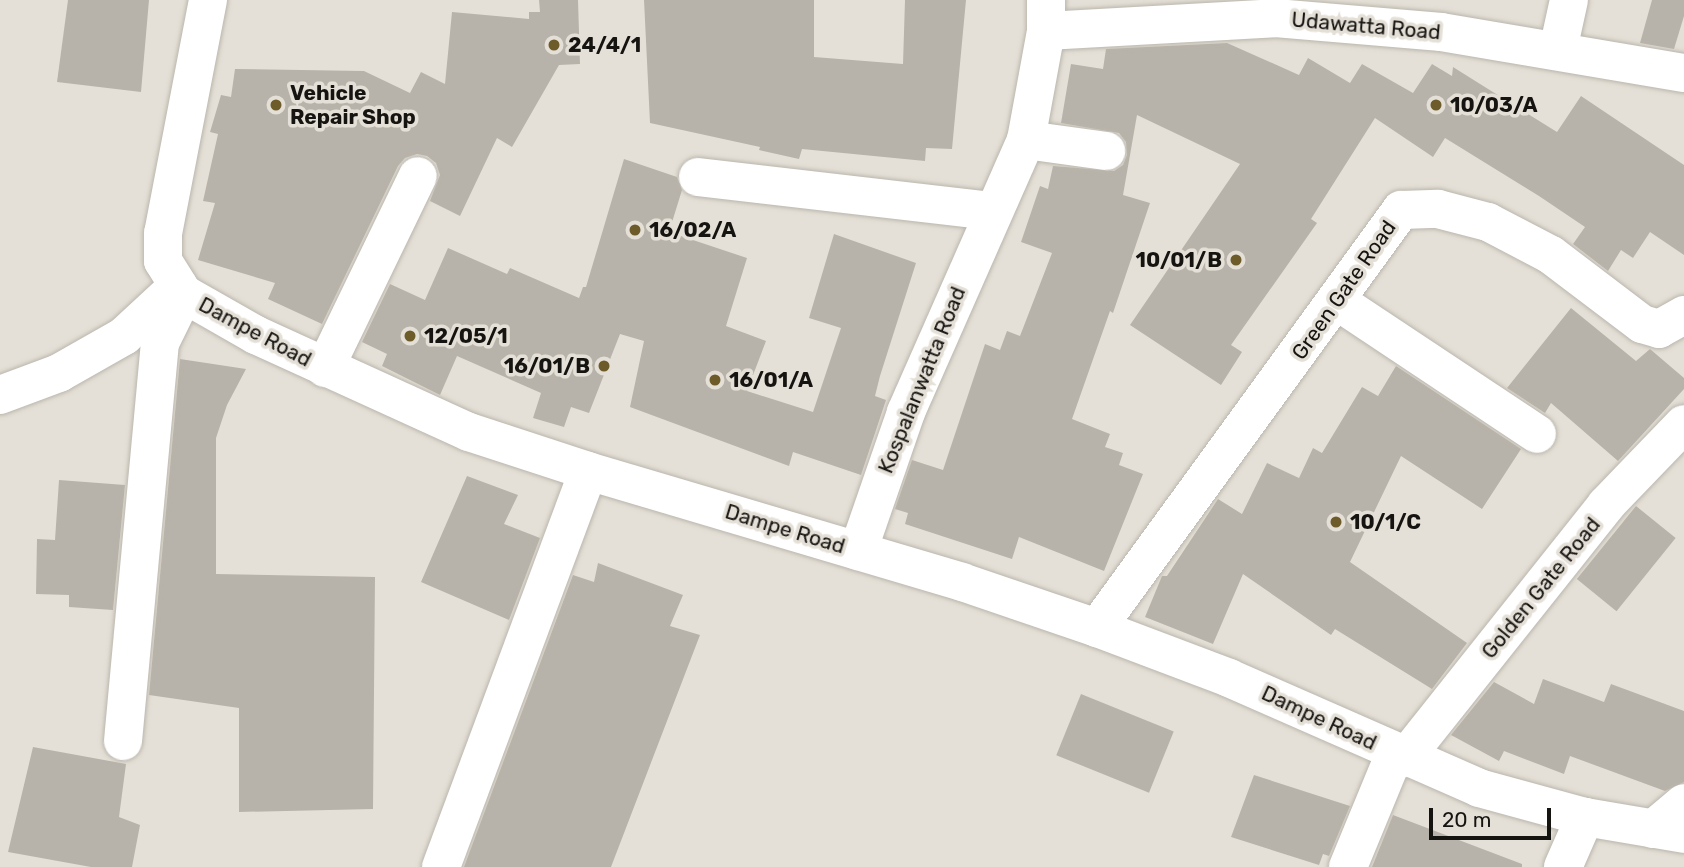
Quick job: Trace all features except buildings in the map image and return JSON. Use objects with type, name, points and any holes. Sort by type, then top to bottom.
[{"type":"street","name":"Dampe Road","points":[[208,0],[163,233],[163,261],[181,290],[256,335],[470,432],[589,471],[962,582],[1097,628],[1240,683],[1479,788],[1585,817],[1668,832]]},
{"type":"street","points":[[1558,50],[1569,0]]},
{"type":"street","name":"Udawatta Road","points":[[1046,15],[1275,18],[1442,16],[1558,50],[1684,73]]},
{"type":"street","name":"Kospalanwatta Road","points":[[858,551],[906,412],[1026,140],[1046,15]]},
{"type":"street","points":[[1026,140],[1106,151]]},
{"type":"street","points":[[325,368],[418,176]]},
{"type":"street","points":[[698,177],[993,211]]},
{"type":"street","name":"Green Gate Road","points":[[1097,628],[1337,301],[1375,242],[1401,210],[1438,209],[1488,222],[1550,255],[1642,324],[1659,329],[1684,315]]},
{"type":"street","points":[[0,395],[59,373],[124,336],[181,290]]},
{"type":"street","points":[[123,741],[160,343],[181,290]]},
{"type":"street","points":[[1337,301],[1537,434]]},
{"type":"street","name":"Golden Gate Road","points":[[1348,867],[1400,755],[1606,505],[1684,424]]},
{"type":"street","points":[[441,867],[589,471]]},
{"type":"street","points":[[1668,832],[1684,803]]},
{"type":"street","points":[[1563,867],[1585,817]]},
{"type":"place","name":"24/4/1","points":[[554,45]]},
{"type":"place","name":"Vehicle Repair Shop","points":[[276,105]]},
{"type":"place","name":"10/03/A","points":[[1436,105]]},
{"type":"place","name":"16/02/A","points":[[635,230]]},
{"type":"place","name":"10/01/B","points":[[1236,260]]},
{"type":"place","name":"12/05/1","points":[[410,336]]},
{"type":"place","name":"16/01/B","points":[[604,366]]},
{"type":"place","name":"16/01/A","points":[[715,380]]},
{"type":"place","name":"10/1/C","points":[[1336,522]]}]
